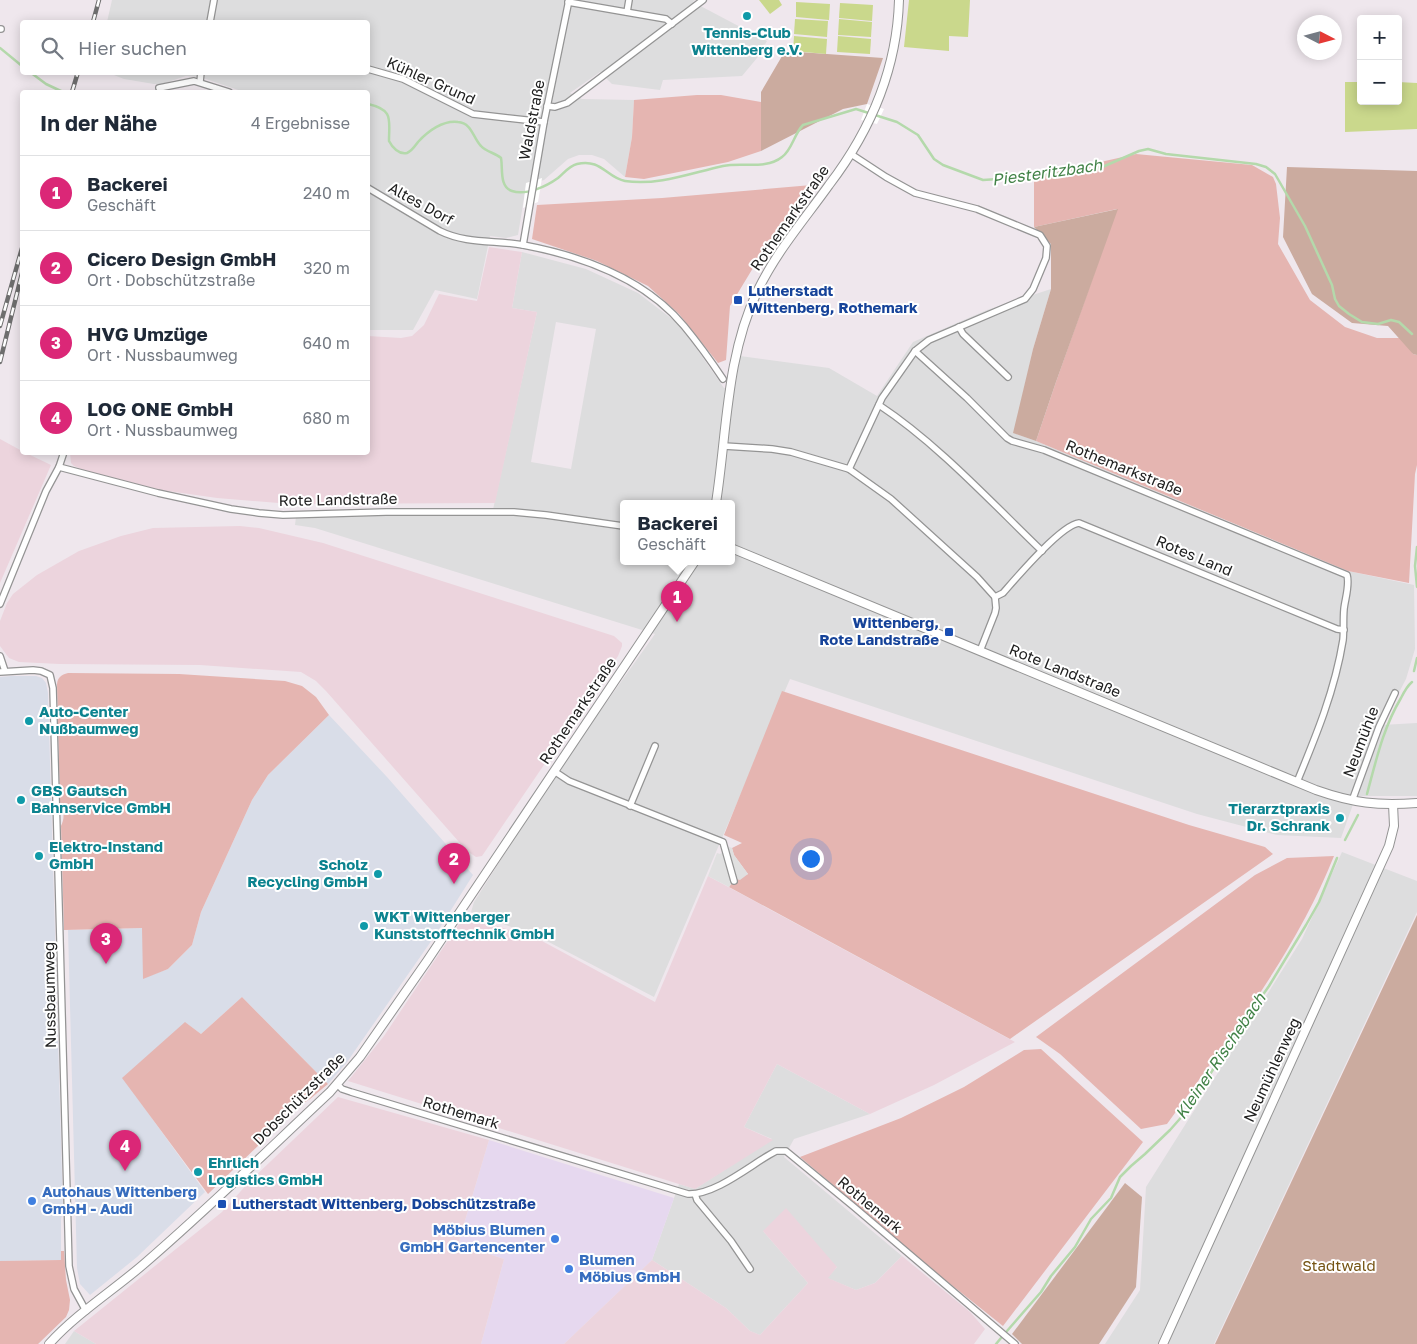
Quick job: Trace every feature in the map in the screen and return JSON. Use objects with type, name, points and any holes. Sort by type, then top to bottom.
[{"type":"street","points":[[210,20],[214,0]]},
{"type":"street","points":[[627,12],[629,0]]},
{"type":"street","points":[[547,106],[555,107],[568,103],[703,0]]},
{"type":"street","name":"Rothemarkstraße","points":[[716,500],[735,362],[742,330],[752,304],[776,257],[851,154],[870,122],[886,82],[892,58],[899,0]]},
{"type":"street","points":[[568,1],[666,19],[672,24]]},
{"type":"street","name":"Waldstraße","points":[[523,245],[544,122],[568,1]]},
{"type":"street","name":"Kühler Grund","points":[[370,70],[403,80],[473,114],[544,122]]},
{"type":"street","points":[[200,82],[201,75]]},
{"type":"street","points":[[159,88],[187,82],[200,82],[223,90]]},
{"type":"street","points":[[849,469],[879,405],[915,351],[929,340],[1020,301],[1029,294],[1048,251],[1044,240],[1032,231],[977,208],[914,192],[886,177],[851,154]]},
{"type":"street","name":"Altes Dorf","points":[[370,189],[451,236],[484,242],[523,245]]},
{"type":"street","points":[[523,245],[586,262],[641,288],[671,312],[684,326],[723,379]]},
{"type":"street","points":[[959,327],[963,334],[1008,377]]},
{"type":"street","name":"Rothemarkstraße","points":[[915,351],[1012,441],[1044,450],[1347,576],[1344,630]]},
{"type":"street","points":[[879,405],[895,415],[925,440],[1042,551]]},
{"type":"street","points":[[724,446],[790,452],[849,469],[891,498],[977,577],[995,597],[995,613],[980,651]]},
{"type":"street","points":[[0,604],[63,455]]},
{"type":"street","name":"Rote Landstraße","points":[[58,467],[158,493],[230,509],[259,513],[283,515],[396,512],[514,512],[620,526]]},
{"type":"street","name":"Rotes Land","points":[[995,597],[1002,593],[1042,551],[1071,525],[1083,524],[1328,626],[1344,630]]},
{"type":"street","name":"Rote Landstraße","points":[[735,550],[1324,793],[1369,804],[1417,803]]},
{"type":"street","name":"Rothemarkstraße","points":[[482,876],[692,565]]},
{"type":"street","points":[[1297,782],[1323,717],[1340,656],[1344,630]]},
{"type":"street","points":[[0,656],[3,672]]},
{"type":"street","name":"Nussbaumweg","points":[[3,672],[41,671],[50,675],[53,683],[69,1266],[74,1289],[86,1311]]},
{"type":"street","name":"Neumühle","points":[[1352,801],[1395,692]]},
{"type":"street","points":[[630,806],[654,746]]},
{"type":"street","points":[[554,771],[569,781],[723,842],[734,881]]},
{"type":"street","name":"Neumühlenweg","points":[[1163,1344],[1390,843],[1394,826],[1393,804]]},
{"type":"street","name":"Dobschützstraße","points":[[49,1344],[63,1330],[160,1250],[337,1084],[360,1057],[427,961],[482,876]]},
{"type":"street","name":"Rothemark","points":[[337,1084],[342,1089],[351,1092],[688,1194],[695,1194],[717,1186],[769,1155],[782,1150],[786,1151],[1015,1344]]},
{"type":"street","points":[[695,1194],[697,1200],[731,1241],[750,1268]]},
{"type":"shaded area","points":[[112,0],[695,0],[693,2],[767,41],[757,58],[742,76],[663,80],[660,90],[612,84],[600,72],[570,93],[582,99],[634,100],[632,137],[625,177],[604,159],[592,155],[579,155],[568,159],[544,180],[526,186],[518,235],[506,238],[490,236],[477,299],[435,290],[413,330],[370,330],[370,90],[238,90],[200,77],[186,76],[162,84],[154,84],[124,79],[114,75],[370,75],[370,20],[107,20]]},
{"type":"shaded area","points":[[721,95],[761,102],[761,151],[728,162],[644,179],[625,177],[632,137],[634,100]]},
{"type":"shaded area","points":[[1136,154],[1252,165],[1273,177],[1276,184],[1280,218],[1278,244],[1310,300],[1345,327],[1377,338],[1404,338],[1413,354],[1417,355],[1417,465],[1409,583],[1348,571],[1036,441],[1117,209],[1034,227],[1034,177]]},
{"type":"shaded area","points":[[812,185],[814,192],[756,263],[730,306],[726,360],[718,363],[679,314],[648,286],[597,261],[532,239],[537,205],[662,198]]},
{"type":"shaded area","points":[[489,247],[522,252],[512,308],[537,312],[495,503],[291,504],[217,498],[161,490],[93,474],[71,463],[70,455],[370,455],[370,336],[401,338],[412,336],[424,325],[439,294],[477,301]]},
{"type":"shaded area","points":[[522,252],[586,269],[638,293],[680,325],[724,388],[735,388],[740,356],[829,368],[877,396],[913,342],[987,310],[1051,289],[1033,349],[1014,433],[1348,571],[1414,585],[1415,649],[1406,679],[1382,725],[1417,723],[1417,796],[1356,796],[1341,838],[1277,835],[1197,814],[790,679],[654,997],[541,938],[471,912],[474,902],[554,776],[655,634],[315,528],[295,525],[296,517],[492,514],[537,312],[512,308]],"holes":[[[556,322],[596,329],[571,469],[531,462]]]},
{"type":"shaded area","points":[[0,439],[20,450],[20,455],[30,455],[51,465],[0,583]]},
{"type":"shaded area","points":[[240,526],[259,528],[323,543],[614,636],[622,643],[618,656],[482,856],[476,857],[467,851],[326,691],[316,681],[301,672],[200,665],[19,662],[9,658],[0,646],[0,621],[7,603],[13,594],[37,575],[79,551],[121,536],[153,528]]},
{"type":"shaded area","points":[[68,673],[179,674],[285,681],[302,686],[316,697],[329,715],[268,775],[252,800],[201,912],[192,945],[168,969],[143,979],[142,928],[64,930],[61,826],[64,814],[60,802],[57,684],[60,677]]},
{"type":"shaded area","points":[[36,676],[42,678],[46,683],[48,693],[63,1211],[61,1219],[61,1260],[0,1261],[0,677]]},
{"type":"shaded area","points":[[782,691],[1189,825],[1265,847],[1273,854],[1010,1039],[729,887],[735,879],[748,874],[734,855],[732,848],[742,843],[724,835]]},
{"type":"shaded area","points":[[329,715],[387,777],[473,875],[434,937],[347,1062],[328,1084],[242,997],[201,1034],[186,1023],[123,1078],[205,1192],[137,1257],[90,1295],[80,1284],[77,1268],[68,930],[143,928],[143,978],[168,969],[192,945],[201,912],[252,800],[268,775]]},
{"type":"shaded area","points":[[729,847],[732,848],[734,855],[748,874],[740,880],[735,879],[729,887],[708,876],[717,853],[720,854]]},
{"type":"shaded area","points":[[1342,852],[1417,881],[1417,912],[1214,1344],[1105,1344],[1140,1290],[1146,1187],[1302,939]]},
{"type":"shaded area","points":[[1334,856],[1300,927],[1259,995],[1167,1124],[1141,1129],[1060,1054],[1036,1037],[1255,875],[1287,858]]},
{"type":"shaded area","points":[[708,876],[1015,1042],[934,1085],[870,1114],[777,1064],[744,1127],[773,1140],[695,1189],[348,1081],[384,1036],[465,915],[542,941],[655,1002]]},
{"type":"shaded area","points":[[242,997],[328,1084],[310,1099],[286,1114],[261,1143],[208,1194],[122,1078],[185,1022],[201,1034]]},
{"type":"shaded area","points":[[1041,1049],[1143,1142],[1003,1326],[939,1275],[800,1157],[901,1118],[964,1087],[1024,1050]]},
{"type":"shaded area","points":[[777,1064],[870,1114],[794,1139],[784,1157],[902,1256],[875,1283],[856,1290],[827,1278],[837,1267],[763,1231],[808,1283],[760,1335],[750,1331],[726,1308],[652,1260],[679,1184],[695,1189],[772,1139],[744,1127]]},
{"type":"shaded area","points":[[338,1097],[489,1140],[458,1244],[504,1259],[481,1344],[96,1344],[74,1331],[222,1212],[249,1182]]},
{"type":"shaded area","points":[[489,1140],[674,1198],[652,1260],[564,1344],[481,1344],[504,1259],[458,1244]]},
{"type":"shaded area","points":[[786,1208],[837,1267],[828,1278],[856,1290],[875,1283],[902,1256],[970,1312],[985,1329],[974,1344],[564,1344],[652,1260],[726,1308],[750,1331],[760,1335],[808,1283],[763,1231]]},
{"type":"shaded area","points":[[61,1251],[64,1251],[66,1280],[70,1300],[66,1317],[38,1344],[0,1344],[0,1261],[61,1260]]},
{"type":"shaded area","points":[[74,1331],[96,1344],[65,1344]]},
{"type":"green space","points":[[759,0],[779,0],[782,5],[770,14]]},
{"type":"green space","points":[[909,0],[970,0],[968,37],[949,36],[949,51],[904,47]]},
{"type":"green space","points":[[796,2],[830,4],[829,20],[796,17]]},
{"type":"green space","points":[[840,3],[873,5],[872,21],[839,18]]},
{"type":"green space","points":[[795,19],[828,21],[827,37],[794,34]]},
{"type":"green space","points":[[839,19],[872,22],[871,37],[838,35]]},
{"type":"green space","points":[[794,36],[827,39],[826,54],[793,51]]},
{"type":"green space","points":[[838,36],[871,39],[870,54],[837,52]]},
{"type":"green space","points":[[785,51],[883,58],[867,104],[843,109],[761,151],[761,92]]},
{"type":"green space","points":[[1345,82],[1357,82],[1357,105],[1402,105],[1402,82],[1417,83],[1417,129],[1345,132]]},
{"type":"green space","points":[[1287,167],[1417,171],[1417,355],[1413,354],[1388,326],[1352,323],[1312,294],[1283,237]]},
{"type":"green space","points":[[1118,209],[1036,441],[1013,433],[1033,349],[1051,289],[1051,244],[1034,227]]},
{"type":"green space","name":"Stadtwald","points":[[1417,915],[1417,1344],[1215,1344]]},
{"type":"green space","points":[[1125,1183],[1142,1197],[1136,1287],[1099,1344],[1022,1344],[1012,1334]]},
{"type":"pier","points":[[867,104],[884,109],[877,124],[861,120]]},
{"type":"pier","points":[[542,178],[538,202],[523,208],[526,183]]},
{"type":"waterway","name":"Piesteritzbach","points":[[0,48],[20,64]]},
{"type":"waterway","name":"Piesteritzbach","points":[[34,75],[59,90]]},
{"type":"waterway","name":"Piesteritzbach","points":[[370,104],[382,109],[388,116],[389,141],[401,153],[410,151],[426,134],[436,127],[452,122],[463,123],[472,131],[483,148],[501,158],[502,177],[505,186],[512,191],[518,192],[542,187],[558,178],[572,166],[585,163],[598,166],[619,179],[637,182],[674,178],[730,165],[761,165],[776,161],[782,157],[803,125],[856,109],[897,122],[918,135],[934,159],[943,165],[983,180],[1030,177],[1100,168],[1148,149],[1166,154],[1256,164],[1266,167],[1275,174],[1305,226],[1332,285],[1335,299],[1339,306],[1362,322],[1378,324],[1391,320],[1399,322],[1412,334]]},
{"type":"waterway","points":[[1417,547],[1415,566],[1417,587]]},
{"type":"waterway","points":[[1414,671],[1417,658]]},
{"type":"waterway","name":"Kleiner Rischebach","points":[[1367,794],[1389,721],[1404,691],[1412,682]]},
{"type":"waterway","name":"Kleiner Rischebach","points":[[1345,840],[1358,815]]},
{"type":"waterway","name":"Kleiner Rischebach","points":[[1007,1331],[1041,1292],[1051,1276],[1075,1247],[1091,1219],[1111,1198],[1120,1177],[1170,1130],[1185,1113],[1269,986],[1306,925],[1319,902],[1337,858]]},
{"type":"waterway","name":"Kleiner Rischebach","points":[[996,1344],[1001,1338]]},
{"type":"railway","points":[[94,20],[99,0]]},
{"type":"railway","points":[[73,90],[77,75]]},
{"type":"railway","points":[[0,326],[20,255]]},
{"type":"railway","points":[[0,362],[20,281]]},
{"type":"place","name":"Tennis-Club Wittenberg e.V.","points":[[747,16]]},
{"type":"place","name":"Lutherstadt Wittenberg, Rothemark","points":[[738,300]]},
{"type":"place","name":"Backerei","points":[[677,622]]},
{"type":"place","name":"Wittenberg, Rote Landstraße","points":[[949,632]]},
{"type":"place","name":"Auto-Center Nußbaumweg","points":[[29,721]]},
{"type":"place","name":"GBS Gautsch Bahnservice GmbH","points":[[21,800]]},
{"type":"place","name":"Tierarztpraxis Dr. Schrank","points":[[1340,818]]},
{"type":"place","name":"Elektro-Instand GmbH","points":[[39,856]]},
{"type":"place","name":"Scholz Recycling GmbH","points":[[378,874]]},
{"type":"place","name":"Cicero Design GmbH","points":[[454,884]]},
{"type":"place","name":"WKT Wittenberger Kunststofftechnik GmbH","points":[[364,926]]},
{"type":"place","name":"HVG Umzüge","points":[[106,964]]},
{"type":"place","name":"LOG ONE GmbH","points":[[125,1171]]},
{"type":"place","name":"Ehrlich Logistics GmbH","points":[[198,1172]]},
{"type":"place","name":"Autohaus Wittenberg GmbH - Audi","points":[[32,1201]]},
{"type":"place","name":"Lutherstadt Wittenberg, Dobschützstraße","points":[[222,1204]]},
{"type":"place","name":"Möbius Blumen GmbH Gartencenter","points":[[555,1239]]},
{"type":"place","name":"Blumen Möbius GmbH","points":[[569,1269]]}]
